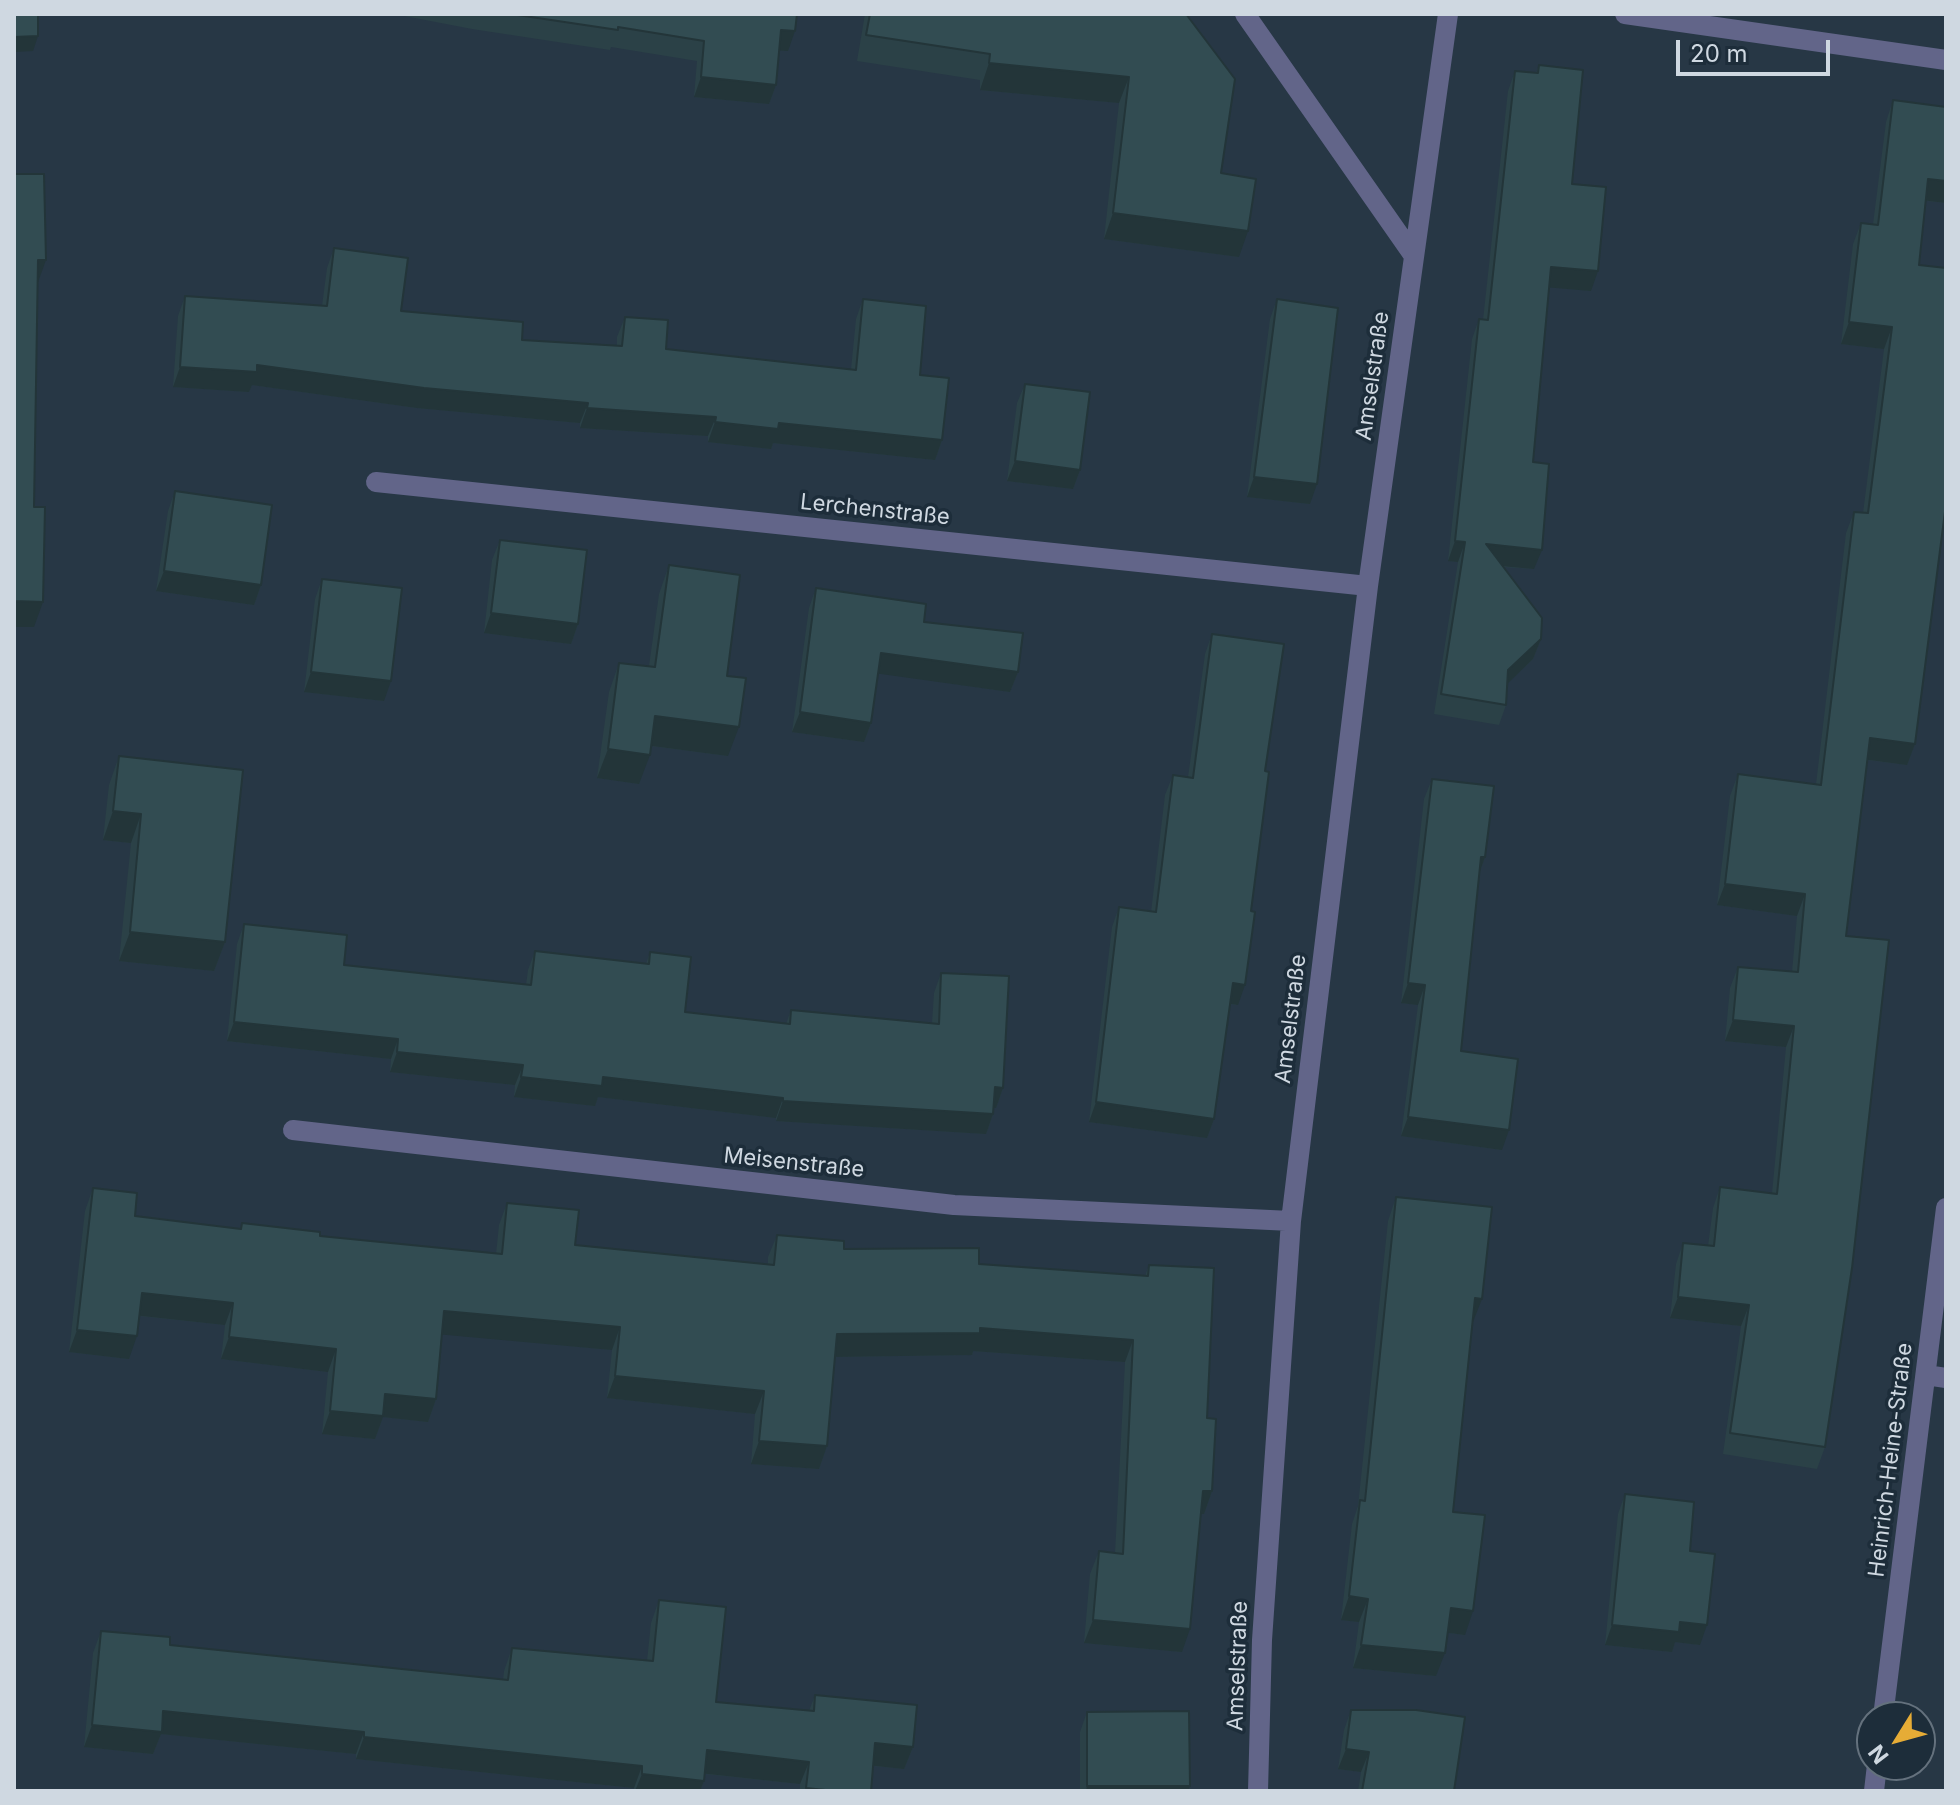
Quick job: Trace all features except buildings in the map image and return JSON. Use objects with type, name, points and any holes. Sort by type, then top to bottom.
[{"type":"street","points":[[1245,14],[1414,256]]},
{"type":"street","name":"Amselstraße","points":[[1258,1791],[1262,1640],[1291,1221],[1368,586],[1448,14]]},
{"type":"street","points":[[1625,14],[1946,60]]},
{"type":"street","name":"Lerchenstraße","points":[[376,482],[1368,586]]},
{"type":"street","name":"Meisenstraße","points":[[293,1130],[954,1205],[1291,1221]]},
{"type":"street","name":"Heinrich-Heine-Straße","points":[[1885,1701],[1936,1377],[1946,1208]]}]
